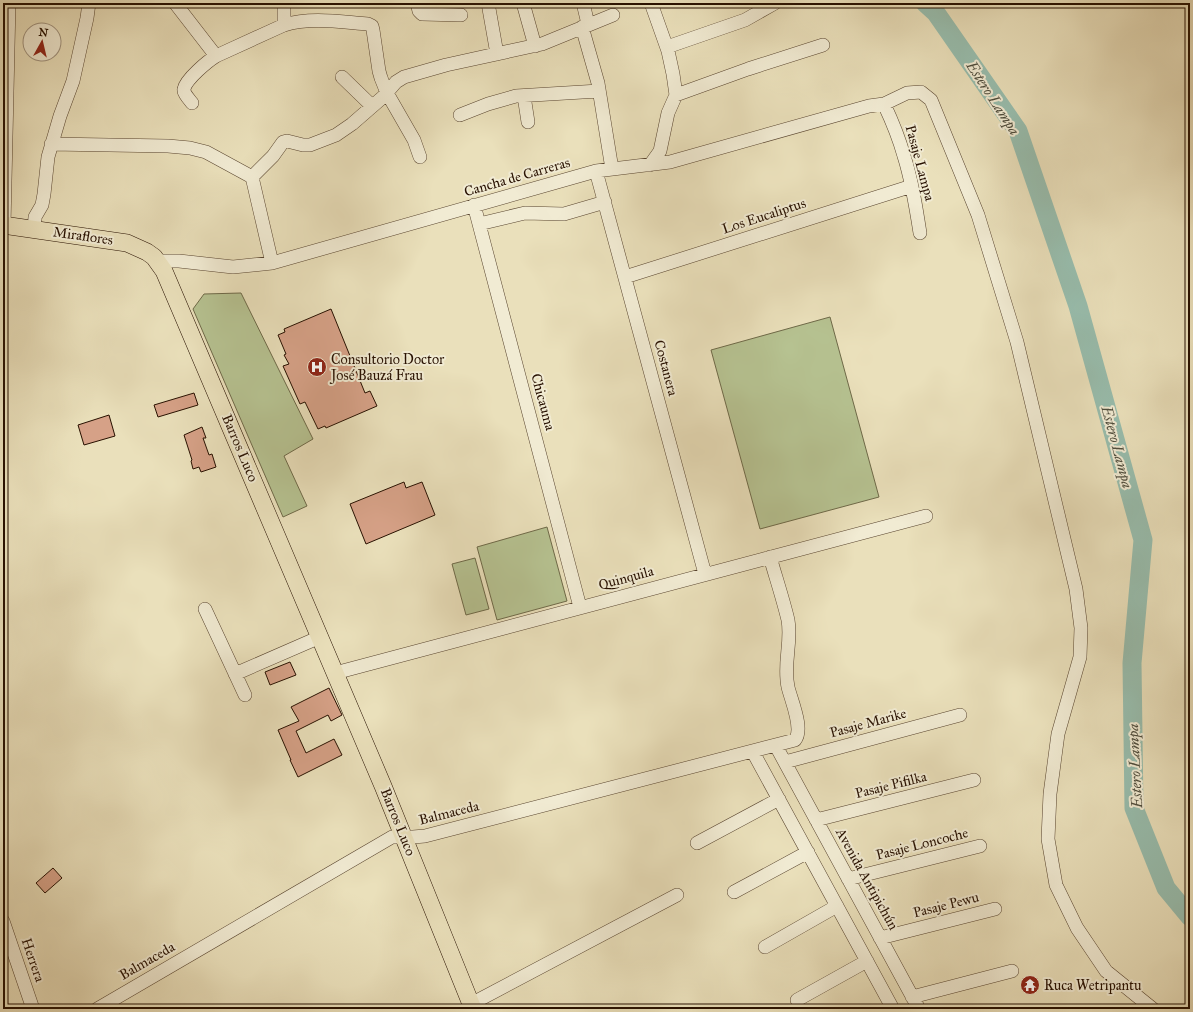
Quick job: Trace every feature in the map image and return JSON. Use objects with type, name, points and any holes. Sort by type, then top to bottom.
[{"type":"main road","name":"Miraflores","points":[[3,225],[127,243],[147,252],[157,262]]},
{"type":"main road","name":"Barros Luco","points":[[157,262],[167,277],[320,637],[404,837],[472,1007]]},
{"type":"street","points":[[3,225],[9,3]]},
{"type":"street","points":[[34,230],[36,217],[42,205],[48,156],[60,116],[73,81],[89,3]]},
{"type":"street","points":[[174,3],[216,56]]},
{"type":"street","points":[[284,3],[284,25]]},
{"type":"street","points":[[417,3],[419,11],[422,14],[462,15]]},
{"type":"street","points":[[488,3],[497,54]]},
{"type":"street","points":[[523,3],[535,46]]},
{"type":"street","points":[[583,3],[585,26],[598,83],[612,169]]},
{"type":"street","points":[[650,165],[660,151],[668,113],[676,95],[673,74],[666,47],[651,3]]},
{"type":"street","points":[[666,47],[745,20],[775,3]]},
{"type":"street","points":[[252,177],[273,156],[283,142],[287,141],[303,145],[318,143],[336,135],[347,128],[396,82],[404,77],[446,65],[542,44],[613,15]]},
{"type":"street","points":[[192,103],[184,92],[185,86],[200,68],[216,56],[284,25],[293,22],[305,21],[368,24],[372,26],[379,71],[387,92],[410,132],[420,157]]},
{"type":"street","points":[[676,95],[748,69],[823,45]]},
{"type":"street","points":[[342,77],[372,106]]},
{"type":"street","points":[[460,115],[503,99],[524,96],[599,91]]},
{"type":"street","name":"Cancha de Carreras","points":[[157,262],[179,261],[233,267],[272,262],[596,171],[650,165],[682,159],[869,106],[884,104],[908,93],[921,92],[931,100],[978,214],[1017,342],[1076,589],[1082,628],[1080,657],[1058,734],[1050,794],[1048,839],[1056,885],[1076,928],[1106,971],[1153,1009]]},
{"type":"street","points":[[524,96],[528,122]]},
{"type":"street","name":"Pasaje Lampa","points":[[884,104],[897,133],[904,156],[912,186],[920,233]]},
{"type":"street","points":[[52,144],[168,146],[190,148],[206,152],[252,177],[272,262]]},
{"type":"street","name":"Costanera","points":[[596,171],[705,574]]},
{"type":"street","name":"Los Eucaliptus","points":[[625,277],[912,186]]},
{"type":"street","points":[[479,224],[525,213],[564,214],[605,202]]},
{"type":"street","name":"Chicauma","points":[[474,205],[580,607]]},
{"type":"street","name":"Quinquila","points":[[335,673],[926,516]]},
{"type":"street","name":"Balmaceda","points":[[97,1009],[389,838],[425,836],[793,742],[798,735],[798,726],[788,689],[786,672],[789,644],[788,620],[770,557]]},
{"type":"street","points":[[205,608],[245,695]]},
{"type":"street","points":[[236,674],[320,637]]},
{"type":"street","name":"Pasaje Marike","points":[[787,767],[960,715]]},
{"type":"street","name":"Avenida Antipichún","points":[[776,746],[914,1004]]},
{"type":"street","points":[[753,752],[893,1009]]},
{"type":"street","points":[[770,783],[787,767]]},
{"type":"street","name":"Pasaje Pifilka","points":[[816,820],[974,780]]},
{"type":"street","points":[[697,842],[779,799]]},
{"type":"street","name":"Pasaje Loncoche","points":[[848,879],[980,846]]},
{"type":"street","points":[[734,892],[808,852]]},
{"type":"street","points":[[472,1007],[677,895]]},
{"type":"street","points":[[765,947],[837,906]]},
{"type":"street","name":"Pasaje Pewu","points":[[880,938],[995,909]]},
{"type":"street","name":"Herrera","points":[[3,922],[33,1009]]},
{"type":"street","points":[[797,1000],[867,961]]},
{"type":"street","points":[[914,1004],[1012,972]]},
{"type":"green space","points":[[241,293],[313,439],[284,456],[307,506],[283,517],[193,309],[204,294]]},
{"type":"green space","points":[[830,317],[879,497],[760,529],[711,350]]},
{"type":"green space","points":[[547,527],[567,601],[497,620],[477,547]]},
{"type":"green space","points":[[475,558],[489,609],[466,615],[452,564]]},
{"type":"building","points":[[331,309],[365,393],[370,391],[377,406],[326,428],[325,426],[318,429],[305,402],[300,404],[283,366],[289,364],[284,355],[286,354],[278,335],[285,332],[284,329]]},
{"type":"building","points":[[194,393],[198,405],[158,417],[154,405]]},
{"type":"building","points":[[109,415],[115,436],[84,445],[78,425]]},
{"type":"building","points":[[202,427],[206,438],[203,438],[209,455],[212,454],[216,467],[201,472],[199,467],[193,469],[192,460],[184,435]]},
{"type":"building","points":[[404,482],[406,488],[422,482],[435,515],[366,544],[350,504]]},
{"type":"building","points":[[290,662],[296,675],[270,685],[265,672]]},
{"type":"building","points":[[329,688],[342,715],[331,721],[328,715],[296,731],[306,753],[334,739],[342,755],[298,777],[278,730],[299,721],[291,707]]},
{"type":"building","points":[[53,868],[62,878],[45,893],[36,883]]},
{"type":"waterway","name":"Estero Lampa","points":[[925,3],[936,13],[1018,131],[1078,306],[1143,540],[1132,663],[1134,808],[1166,888],[1190,917]]},
{"type":"place","name":"Consultorio Doctor José Bauzá Frau","points":[[317,367]]},
{"type":"place","name":"Ruca Wetripantu","points":[[1030,985]]}]
